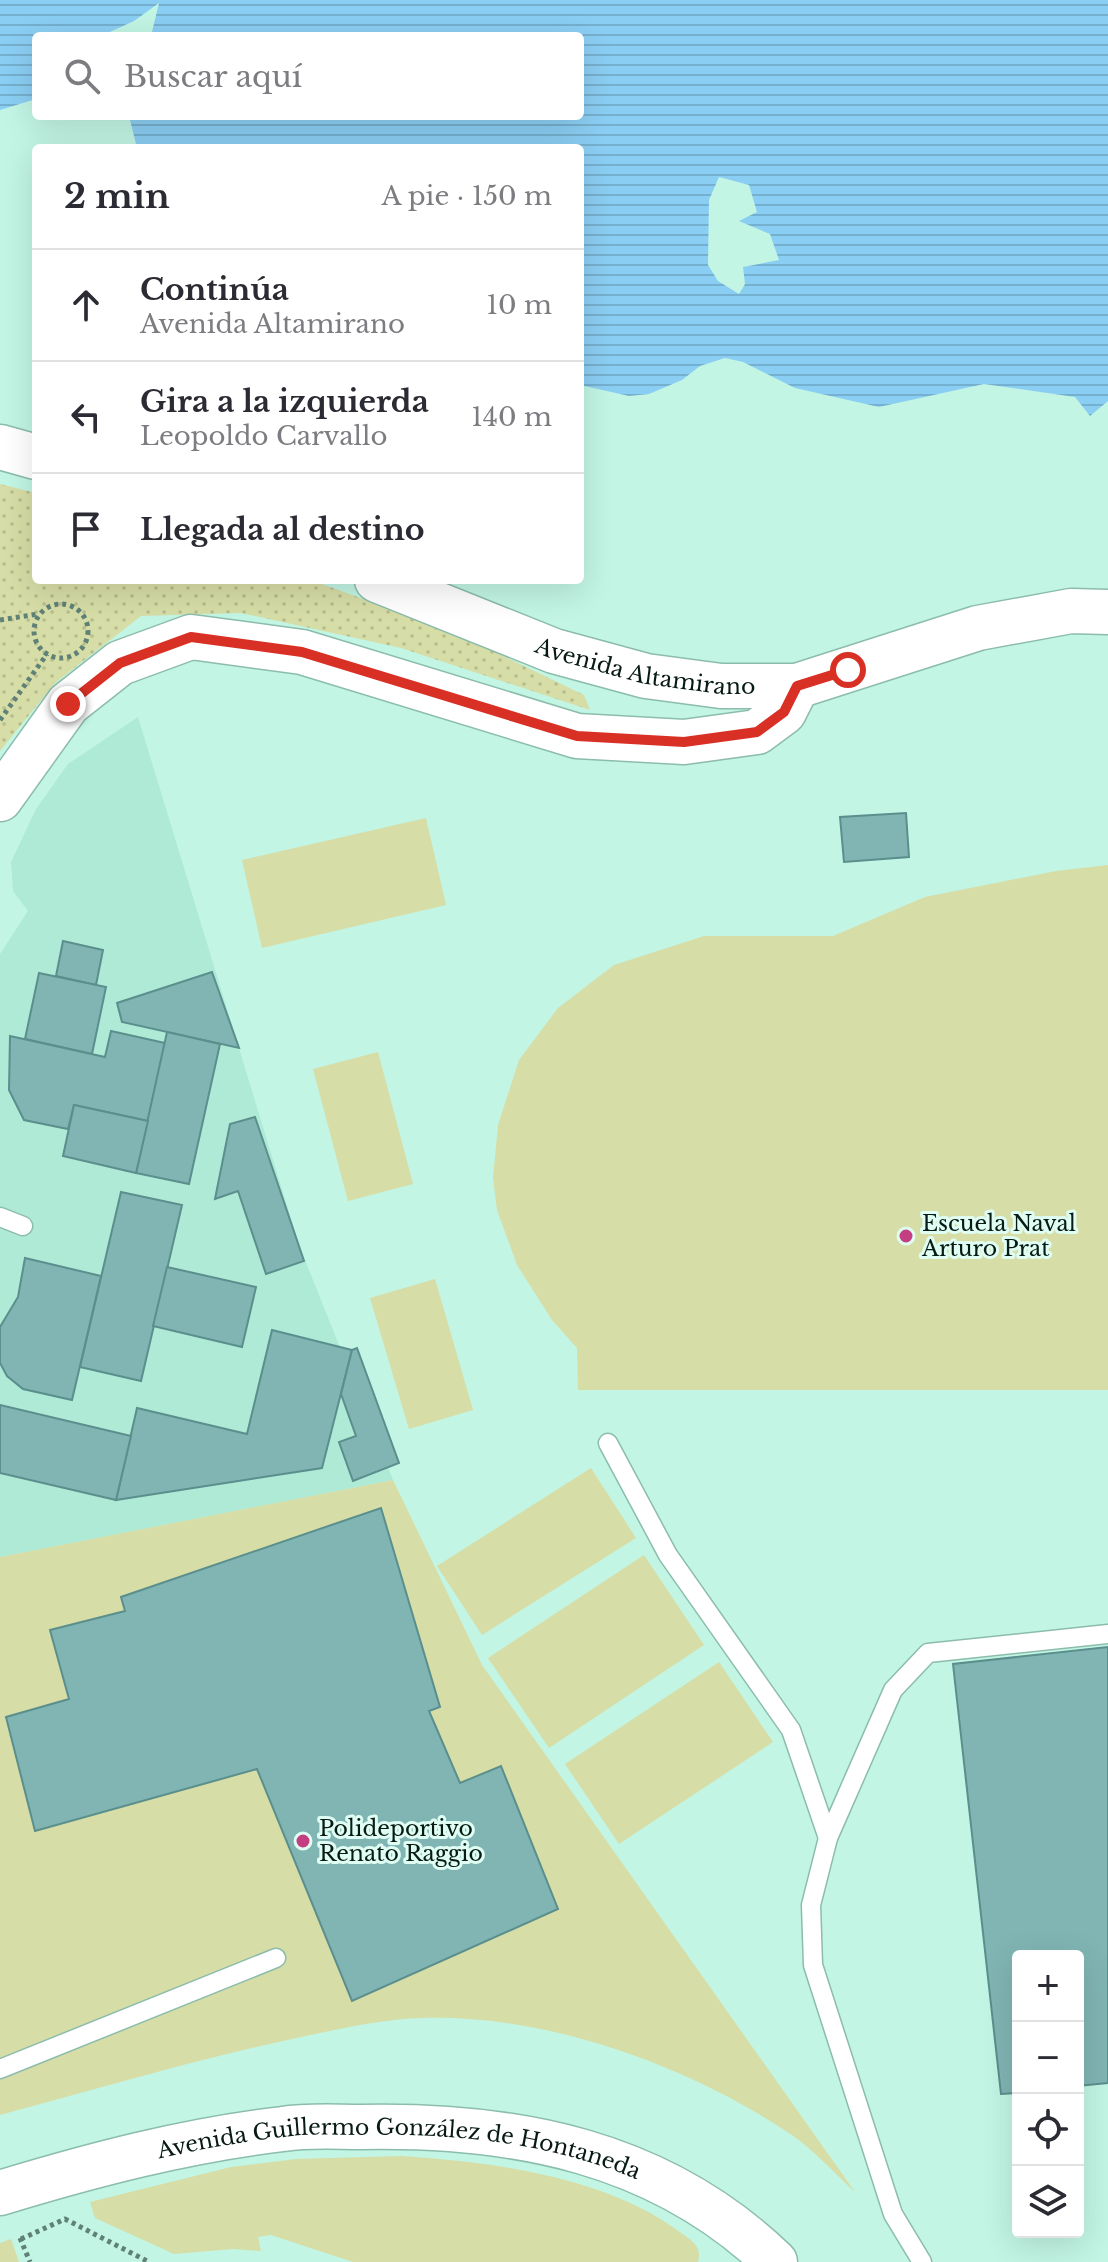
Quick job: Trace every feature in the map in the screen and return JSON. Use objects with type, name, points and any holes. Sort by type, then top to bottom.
[{"type":"street","points":[[0,447],[32,456]]},
{"type":"street","name":"Avenida Altamirano","points":[[387,584],[554,651],[646,676],[721,686],[797,686],[978,628],[1071,611],[1108,612]]},
{"type":"street","points":[[0,799],[68,704],[120,663],[191,637],[302,652],[577,736],[684,742],[757,732],[784,712],[797,686]]},
{"type":"street","name":"Avenida Guillermo González de Hontaneda","points":[[0,2193],[131,2156],[284,2128],[417,2126],[481,2129],[567,2146],[635,2169],[698,2203],[767,2260]]},
{"type":"lane","points":[[0,1217],[23,1226]]},
{"type":"lane","points":[[608,1443],[668,1555],[791,1730],[828,1838]]},
{"type":"lane","points":[[922,2262],[893,2214],[813,1965],[811,1905],[828,1838],[893,1690],[928,1653],[1108,1634]]},
{"type":"lane","points":[[0,2069],[276,1958]]},
{"type":"path","points":[[0,620],[39,614],[53,604],[71,605],[88,625],[86,643],[73,655],[55,658],[47,654],[40,648],[33,631],[39,614]]},
{"type":"path","points":[[0,720],[47,654]]},
{"type":"path","points":[[21,2239],[65,2219],[149,2262]]},
{"type":"shaded area","points":[[0,484],[32,492],[32,584],[322,584],[454,632],[584,695],[590,710],[401,648],[241,613],[141,616],[55,683],[0,751]]},
{"type":"shaded area","points":[[138,717],[299,1245],[393,1480],[0,1557],[0,954],[28,911],[13,891],[11,862],[36,809],[68,764]]},
{"type":"shaded area","points":[[426,818],[446,905],[262,948],[242,860]]},
{"type":"shaded area","points":[[1108,865],[1108,1390],[578,1390],[577,1348],[552,1320],[517,1265],[497,1210],[493,1178],[498,1125],[519,1060],[558,1008],[614,965],[704,936],[833,936],[925,897],[1056,871]]},
{"type":"shaded area","points":[[378,1052],[413,1184],[348,1201],[313,1069]]},
{"type":"shaded area","points":[[435,1279],[473,1410],[409,1429],[370,1298]]},
{"type":"shaded area","points":[[591,1468],[636,1538],[482,1635],[437,1566]]},
{"type":"shaded area","name":"Polideportivo Renato Raggio","points":[[393,1480],[482,1665],[855,2192],[792,2135],[709,2087],[616,2049],[567,2035],[470,2019],[407,2019],[341,2029],[219,2056],[0,2115],[0,1557]]},
{"type":"shaded area","points":[[644,1555],[704,1645],[549,1748],[488,1658]]},
{"type":"shaded area","points":[[719,1662],[773,1742],[619,1844],[565,1764]]},
{"type":"shaded area","points":[[402,2156],[509,2168],[581,2184],[615,2196],[648,2212],[690,2240],[699,2251],[698,2262],[353,2262],[271,2235],[258,2237],[261,2251],[233,2249],[174,2254],[95,2218],[90,2202],[231,2167],[296,2159]]},
{"type":"shaded area","points":[[11,2239],[19,2262],[0,2262],[0,2243]]},
{"type":"water","points":[[0,0],[1108,0],[1108,401],[1090,416],[1075,397],[984,384],[879,407],[795,388],[743,362],[725,358],[700,366],[682,380],[649,394],[629,396],[584,386],[584,144],[136,144],[130,120],[584,120],[584,32],[152,32],[159,3],[134,21],[110,32],[32,32],[32,100],[0,110]],"holes":[[[719,177],[749,185],[757,212],[739,221],[770,234],[779,260],[743,267],[745,284],[739,294],[718,281],[708,265],[709,200]]]},
{"type":"building","points":[[906,813],[909,857],[844,862],[840,817]]},
{"type":"building","points":[[63,941],[103,950],[96,985],[56,976]]},
{"type":"building","points":[[212,972],[239,1048],[122,1022],[117,1003]]},
{"type":"building","points":[[39,973],[106,987],[92,1054],[25,1039]]},
{"type":"building","points":[[111,1031],[165,1043],[148,1121],[74,1105],[68,1129],[24,1120],[9,1090],[10,1036],[105,1057]]},
{"type":"building","points":[[167,1032],[220,1044],[189,1184],[136,1173]]},
{"type":"building","points":[[74,1105],[148,1121],[136,1173],[63,1156]]},
{"type":"building","points":[[255,1117],[304,1261],[266,1274],[238,1191],[215,1199],[230,1124]]},
{"type":"building","points":[[121,1192],[182,1205],[141,1381],[80,1367]]},
{"type":"building","points":[[25,1258],[101,1276],[72,1400],[23,1389],[7,1376],[0,1363],[0,1327],[18,1297]]},
{"type":"building","points":[[167,1267],[256,1287],[242,1347],[153,1326]]},
{"type":"building","points":[[272,1330],[352,1350],[322,1468],[116,1500],[137,1408],[247,1434]]},
{"type":"building","points":[[357,1348],[399,1463],[353,1481],[339,1442],[356,1436],[341,1394],[352,1350]]},
{"type":"building","points":[[0,1405],[131,1436],[116,1500],[0,1473]]},
{"type":"building","points":[[381,1508],[440,1707],[429,1711],[460,1783],[501,1766],[558,1909],[352,2001],[257,1769],[35,1831],[6,1717],[69,1699],[50,1630],[125,1611],[121,1597]]},
{"type":"building","points":[[1108,1647],[1108,2083],[1084,2085],[1084,1950],[1012,1950],[1012,2093],[1001,2094],[953,1664]]},
{"type":"place","name":"Escuela Naval Arturo Prat","points":[[906,1236]]},
{"type":"place","name":"Polideportivo Renato Raggio","points":[[303,1841]]},
{"type":"route","points":[[68,704],[120,663],[191,637],[302,652],[577,736],[684,742],[757,732],[784,712],[797,686],[848,670]]}]
